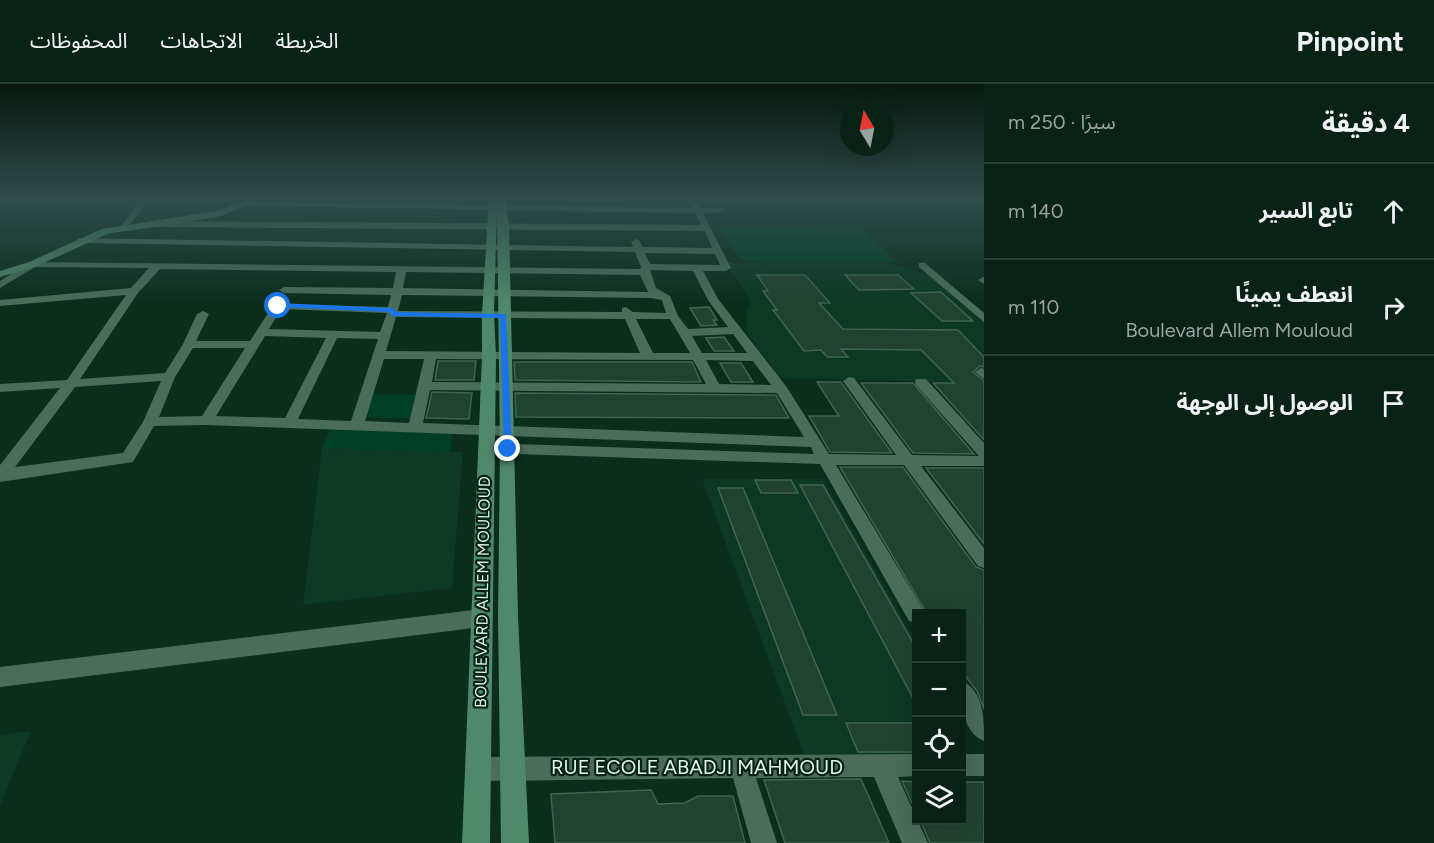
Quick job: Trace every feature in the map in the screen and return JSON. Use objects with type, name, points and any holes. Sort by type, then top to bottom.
[{"type":"main road","points":[[0,274],[33,264],[99,233]]},
{"type":"main road","name":"BOULEVARD ALLEM MOULOUD","points":[[476,843],[489,356],[488,314],[489,294],[497,270],[498,233]]},
{"type":"main road","name":"BOULEVARD ALLEM MOULOUD","points":[[497,270],[505,294],[508,616],[515,843]]},
{"type":"main road","points":[[482,618],[508,616]]},
{"type":"street","points":[[633,233],[652,290],[666,298],[673,316],[699,357],[714,388]]},
{"type":"street","points":[[0,285],[33,264],[497,270],[726,268],[710,233]]},
{"type":"street","points":[[81,240],[717,251]]},
{"type":"street","points":[[922,265],[984,319]]},
{"type":"street","points":[[0,475],[71,383],[134,291],[156,267]]},
{"type":"street","points":[[697,268],[713,300],[781,389],[815,442],[913,609]]},
{"type":"street","points":[[356,426],[399,292],[402,269]]},
{"type":"street","points":[[284,290],[618,295],[666,298]]},
{"type":"street","points":[[0,303],[134,291]]},
{"type":"street","points":[[618,295],[648,356]]},
{"type":"street","points":[[206,420],[278,306],[504,316],[673,316]]},
{"type":"street","points":[[0,475],[128,458],[150,422],[169,377],[189,344],[203,314]]},
{"type":"street","points":[[685,333],[735,330]]},
{"type":"street","points":[[262,332],[386,336]]},
{"type":"street","points":[[289,423],[333,335]]},
{"type":"street","points":[[189,344],[254,345]]},
{"type":"street","points":[[380,355],[756,357]]},
{"type":"street","points":[[416,428],[430,356]]},
{"type":"street","points":[[0,388],[169,377]]},
{"type":"street","points":[[849,381],[984,561]]},
{"type":"street","points":[[921,382],[984,452]]},
{"type":"street","points":[[424,386],[781,389]]},
{"type":"street","points":[[150,422],[206,420],[815,442]]},
{"type":"street","points":[[694,437],[702,456]]},
{"type":"street","points":[[486,448],[826,460],[984,461]]},
{"type":"street","points":[[0,677],[482,618]]},
{"type":"street","points":[[966,699],[984,730]]},
{"type":"street","points":[[881,765],[915,843]]},
{"type":"street","name":"RUE ECOLE ABADJI MAHMOUD","points":[[478,769],[912,765]]},
{"type":"street","points":[[966,765],[984,765]]},
{"type":"street","points":[[741,767],[764,843]]},
{"type":"shaded area","points":[[723,233],[866,233],[898,262],[741,261]]},
{"type":"shaded area","points":[[726,262],[888,263],[934,277],[984,321],[984,383],[780,378],[747,333],[747,310],[751,302]]},
{"type":"shaded area","points":[[373,394],[417,395],[411,419],[365,417]]},
{"type":"shaded area","points":[[329,430],[453,433],[450,452],[322,448]]},
{"type":"shaded area","points":[[322,448],[463,452],[452,588],[303,605]]},
{"type":"shaded area","points":[[702,479],[823,479],[912,634],[912,754],[804,755]]},
{"type":"shaded area","points":[[31,731],[0,806],[0,735]]},
{"type":"building","points":[[757,275],[805,275],[830,303],[819,303],[843,329],[958,330],[984,357],[984,367],[980,366],[973,372],[984,381],[984,440],[933,383],[954,383],[921,350],[841,349],[848,357],[827,357],[821,350],[804,351],[773,310],[777,310],[763,291],[768,291]]},
{"type":"building","points":[[845,275],[898,275],[914,289],[859,290]]},
{"type":"building","points":[[941,292],[973,321],[942,321],[911,293]]},
{"type":"building","points":[[709,307],[717,320],[713,320],[717,325],[701,326],[690,308]]},
{"type":"building","points":[[724,337],[734,351],[714,351],[706,338]]},
{"type":"building","points":[[438,361],[476,361],[474,380],[435,380]]},
{"type":"building","points":[[514,362],[692,362],[701,382],[515,380]]},
{"type":"building","points":[[720,363],[741,363],[753,382],[731,382]]},
{"type":"building","points":[[817,382],[841,382],[892,453],[830,452],[809,416],[839,416]]},
{"type":"building","points":[[861,383],[913,383],[974,454],[913,453]]},
{"type":"building","points":[[432,392],[472,393],[469,419],[426,418]]},
{"type":"building","points":[[515,393],[776,395],[789,418],[516,417]]},
{"type":"building","points":[[840,467],[903,467],[976,567],[984,570],[984,709],[977,691],[966,677],[966,609],[924,609]]},
{"type":"building","points":[[926,468],[984,468],[984,544]]},
{"type":"building","points":[[755,480],[791,480],[798,493],[761,493]]},
{"type":"building","points":[[800,485],[823,485],[912,641],[912,696]]},
{"type":"building","points":[[718,488],[743,488],[837,715],[803,715]]},
{"type":"building","points":[[846,723],[912,723],[912,752],[858,752]]},
{"type":"building","points":[[861,779],[889,843],[785,843],[764,780]]},
{"type":"building","points":[[902,781],[912,782],[912,803]]},
{"type":"building","points":[[966,782],[984,782],[984,843],[930,843],[922,825],[966,825]]},
{"type":"building","points":[[651,790],[658,804],[685,803],[698,796],[733,796],[745,843],[555,843],[551,794]]},
{"type":"route","points":[[278,306],[393,310],[392,314],[504,316],[508,449]]}]
